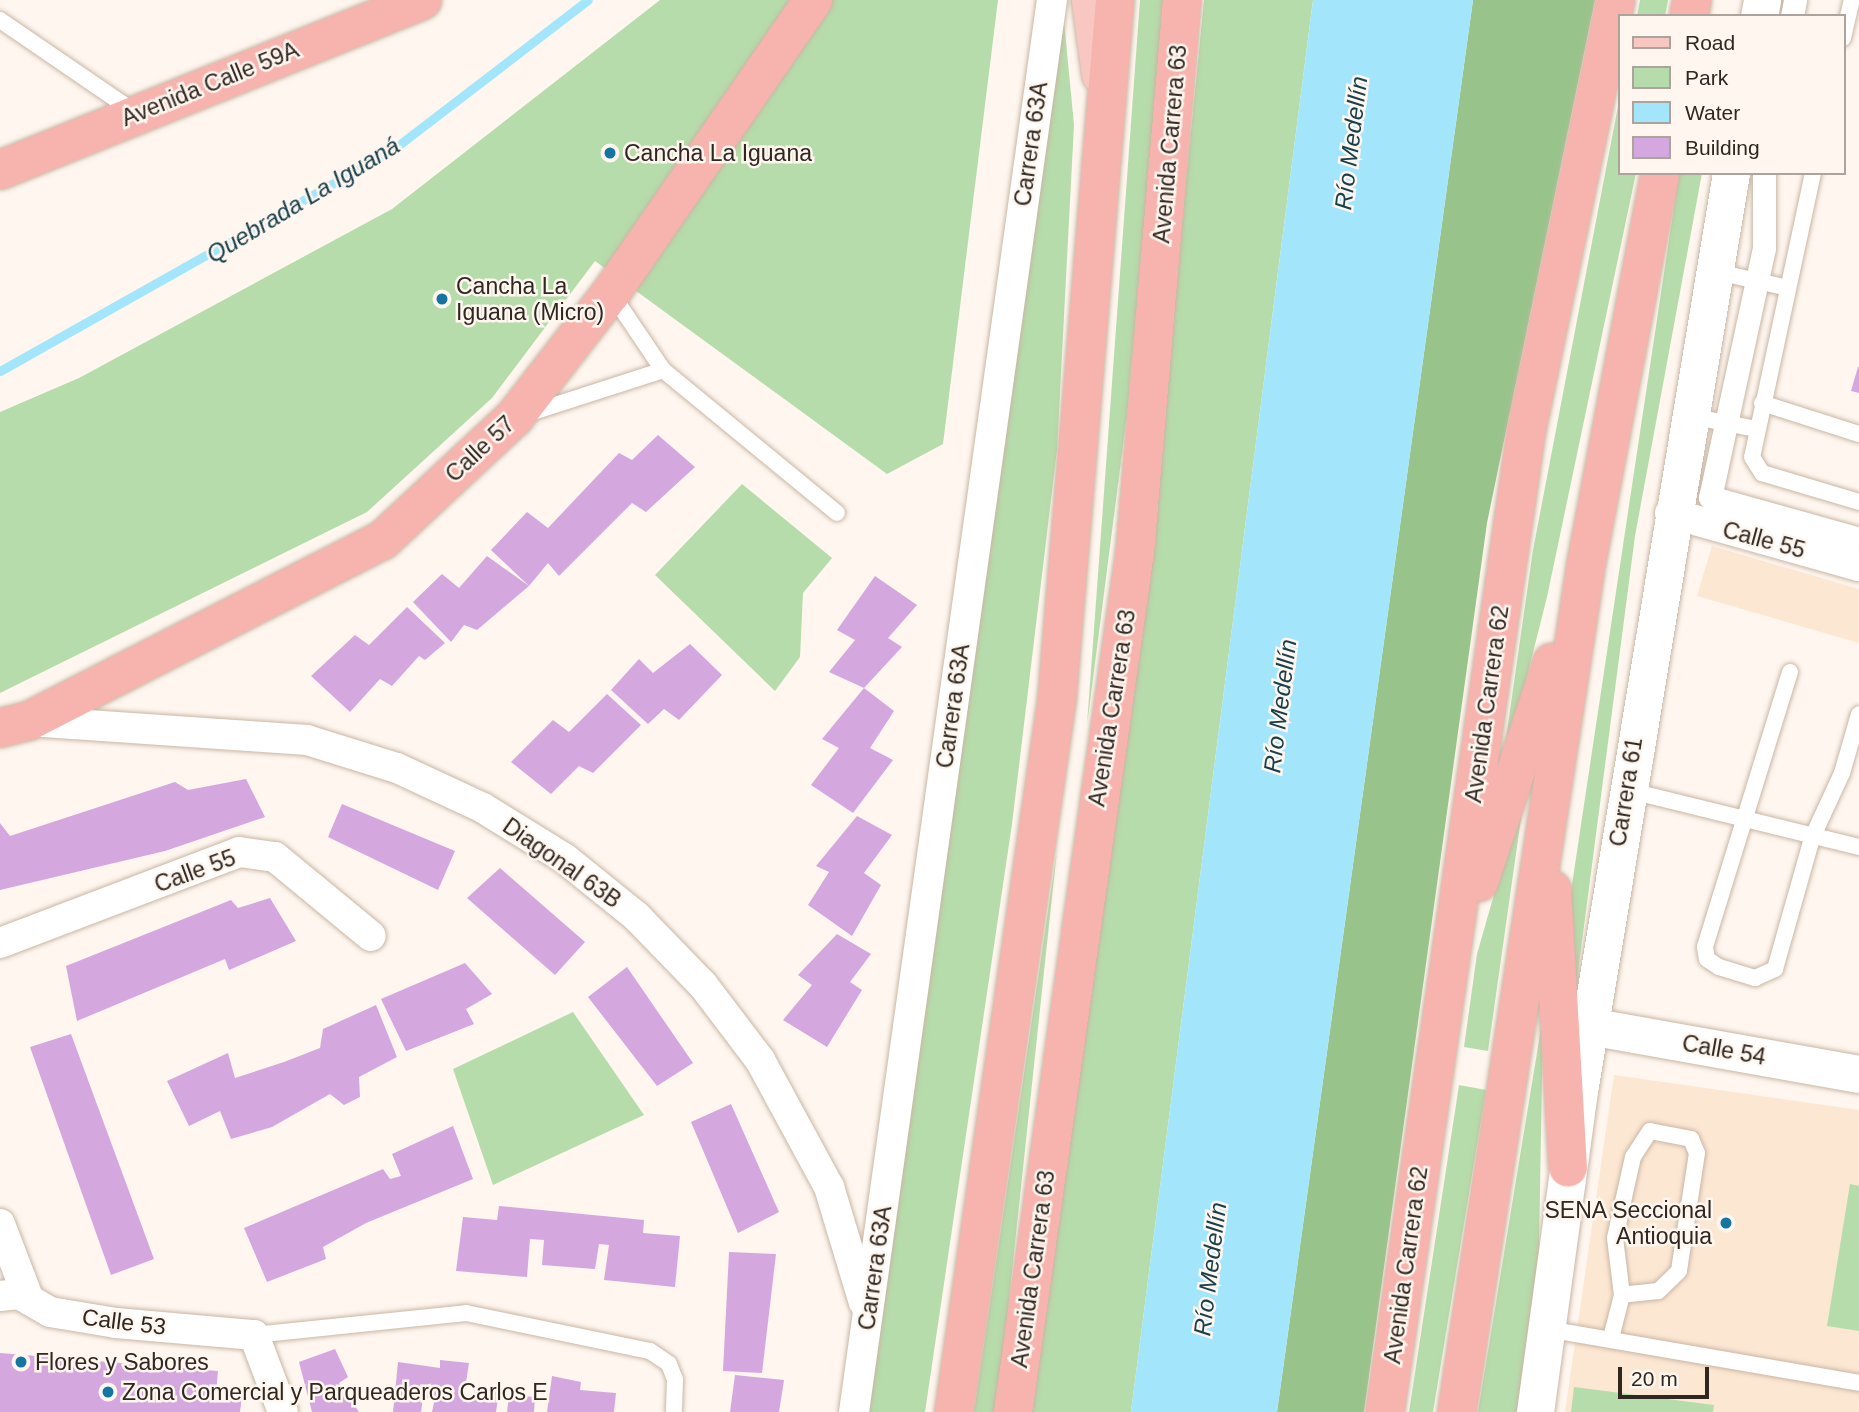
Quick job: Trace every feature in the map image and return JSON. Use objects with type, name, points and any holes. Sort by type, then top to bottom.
[{"type":"highway","name":"Avenida Calle 59A","points":[[0,170],[422,0]]},
{"type":"highway","name":"Calle 57","points":[[14,725],[383,540],[514,418],[611,293],[813,0]]},
{"type":"highway","points":[[954,1412],[1057,699],[1078,503],[1115,0]]},
{"type":"highway","name":"Avenida Carrera 63","points":[[1013,1412],[1081,913],[1135,552],[1182,0]]},
{"type":"highway","name":"Avenida Carrera 62","points":[[1385,1412],[1526,433],[1616,0]]},
{"type":"highway","points":[[1457,1412],[1586,565],[1660,175]]},
{"type":"highway","points":[[1448,972],[1586,565]]},
{"type":"highway","points":[[1057,699],[1081,913]]},
{"type":"highway","points":[[1548,814],[1568,1168]]},
{"type":"main road","points":[[1091,0],[1106,107]]},
{"type":"street","name":"Carrera 63A","points":[[854,1412],[1052,0]]},
{"type":"street","name":"Carrera 61","points":[[1535,1412],[1589,1026],[1670,513],[1731,175]]},
{"type":"street","points":[[1764,175],[1768,222],[1723,423],[1710,497],[1859,539]]},
{"type":"street","name":"Calle 55","points":[[1670,513],[1859,566]]},
{"type":"street","name":"Diagonal 63B","points":[[14,725],[306,740],[397,768],[483,808],[564,858],[647,926],[703,985],[760,1060],[829,1187],[867,1319]]},
{"type":"street","name":"Calle 55","points":[[0,943],[239,852],[275,857],[372,936]]},
{"type":"street","name":"Calle 54","points":[[1589,1026],[1859,1074]]},
{"type":"street","points":[[0,1224],[15,1298]]},
{"type":"street","name":"Calle 53","points":[[15,1298],[76,1317],[254,1335]]},
{"type":"street","points":[[254,1335],[283,1412]]},
{"type":"lane","points":[[1845,30],[1852,0]]},
{"type":"lane","points":[[0,20],[136,113]]},
{"type":"lane","points":[[1813,175],[1752,457],[1762,473],[1859,502]]},
{"type":"lane","points":[[1713,271],[1788,288]]},
{"type":"lane","points":[[611,293],[663,370],[837,513]]},
{"type":"lane","points":[[514,418],[663,370]]},
{"type":"lane","points":[[1762,403],[1859,434]]},
{"type":"lane","points":[[1687,415],[1756,429]]},
{"type":"lane","points":[[1790,672],[1704,947],[1707,959],[1719,967],[1755,978],[1775,969],[1812,838],[1842,773],[1859,714]]},
{"type":"lane","points":[[1627,790],[1743,816],[1812,838],[1859,847]]},
{"type":"lane","points":[[1611,1338],[1622,1295],[1614,1273],[1615,1238],[1642,1134],[1691,1139],[1697,1153],[1679,1271],[1658,1291],[1622,1295]]},
{"type":"lane","points":[[254,1335],[466,1313],[650,1352],[669,1364],[676,1380],[674,1412]]},
{"type":"lane","points":[[1546,1329],[1611,1338],[1859,1383]]},
{"type":"shaded area","points":[[1712,546],[1859,589],[1859,643],[1697,596]]},
{"type":"shaded area","name":"SENA Seccional Antioquia","points":[[1614,1075],[1859,1110],[1859,1412],[1565,1412]]},
{"type":"green space","points":[[660,0],[998,0],[943,444],[887,474],[595,261],[492,398],[367,512],[0,693],[0,412],[79,378],[392,209]]},
{"type":"green space","points":[[1062,0],[1074,125],[1057,450],[1012,824],[925,1412],[865,1412]]},
{"type":"green space","points":[[1140,0],[1164,0],[1127,415],[1087,725]]},
{"type":"green space","points":[[1204,0],[1313,0],[1131,1412],[1029,1412],[1156,486]]},
{"type":"green space","points":[[1473,0],[1595,0],[1487,523],[1364,1412],[1277,1412]]},
{"type":"green space","points":[[1640,0],[1668,0],[1665,14],[1637,14]]},
{"type":"green space","points":[[1618,106],[1618,175],[1636,175],[1547,597],[1499,787],[1533,550]]},
{"type":"green space","points":[[1679,175],[1702,175],[1635,536],[1572,1018],[1570,898]]},
{"type":"green space","points":[[742,484],[832,558],[803,593],[800,657],[775,691],[655,575]]},
{"type":"green space","points":[[1526,783],[1488,1051],[1464,1047],[1477,954]]},
{"type":"green space","points":[[1057,850],[997,1412],[974,1412]]},
{"type":"green space","points":[[573,1012],[644,1115],[493,1185],[453,1069]]},
{"type":"green space","points":[[1543,1016],[1538,1307],[1525,1412],[1478,1412]]},
{"type":"green space","points":[[1459,1085],[1486,1090],[1433,1412],[1409,1412]]},
{"type":"green space","points":[[1850,1184],[1859,1186],[1859,1331],[1827,1326]]},
{"type":"green space","points":[[1574,1387],[1714,1405],[1713,1412],[1571,1412]]},
{"type":"water","name":"Río Medellín","points":[[1313,0],[1473,0],[1277,1412],[1131,1412]]},
{"type":"building","points":[[1859,367],[1859,393],[1851,391]]},
{"type":"building","points":[[658,435],[695,467],[646,512],[632,503],[559,576],[548,563],[529,586],[491,550],[527,512],[548,528],[619,453],[632,460]]},
{"type":"building","points":[[487,556],[529,586],[477,630],[464,625],[451,642],[413,602],[442,574],[459,588]]},
{"type":"building","points":[[875,576],[917,605],[888,638],[902,647],[864,688],[829,672],[855,640],[837,630]]},
{"type":"building","points":[[407,607],[445,643],[425,660],[419,656],[392,686],[380,679],[350,712],[311,676],[355,635],[369,645]]},
{"type":"building","points":[[690,644],[722,675],[679,720],[664,709],[648,724],[611,690],[639,659],[653,673]]},
{"type":"building","points":[[864,688],[894,711],[870,748],[893,760],[853,813],[811,785],[839,748],[822,739]]},
{"type":"building","points":[[607,694],[641,725],[593,773],[579,766],[551,794],[511,762],[553,720],[569,732]]},
{"type":"building","points":[[246,779],[265,817],[165,851],[0,890],[0,823],[10,836],[175,782],[188,790]]},
{"type":"building","points":[[342,804],[455,851],[438,890],[328,837]]},
{"type":"building","points":[[857,816],[892,835],[864,873],[881,885],[852,936],[808,905],[829,872],[816,866]]},
{"type":"building","points":[[500,868],[585,942],[555,975],[467,898]]},
{"type":"building","points":[[270,898],[296,941],[229,970],[225,959],[77,1021],[66,966],[231,900],[238,908]]},
{"type":"building","points":[[837,934],[871,954],[850,982],[862,990],[827,1047],[783,1020],[812,985],[798,975]]},
{"type":"building","points":[[465,963],[492,994],[466,1009],[474,1024],[406,1051],[381,999]]},
{"type":"building","points":[[627,967],[693,1063],[657,1086],[588,997]]},
{"type":"building","points":[[376,1005],[397,1057],[359,1077],[360,1097],[344,1105],[330,1094],[272,1127],[231,1139],[220,1111],[189,1126],[167,1081],[228,1053],[235,1078],[284,1062],[320,1048],[323,1029]]},
{"type":"building","points":[[71,1034],[154,1259],[111,1275],[30,1047]]},
{"type":"building","points":[[731,1104],[779,1212],[738,1233],[691,1122]]},
{"type":"building","points":[[453,1126],[473,1179],[366,1223],[323,1247],[326,1259],[267,1282],[244,1228],[383,1169],[390,1179],[401,1176],[392,1154]]},
{"type":"building","points":[[499,1206],[644,1220],[643,1233],[680,1236],[675,1287],[604,1280],[609,1245],[599,1244],[595,1269],[542,1265],[544,1240],[530,1239],[527,1277],[456,1271],[463,1217],[497,1220]]},
{"type":"building","points":[[729,1252],[776,1254],[762,1373],[723,1371]]},
{"type":"building","points":[[335,1349],[348,1377],[339,1383],[359,1412],[312,1412],[299,1362]]},
{"type":"building","name":"Zona Comercial y Parqueaderos Carlos E","points":[[0,1353],[218,1371],[216,1392],[242,1396],[240,1412],[0,1412]]},
{"type":"building","points":[[440,1360],[469,1363],[463,1402],[473,1401],[475,1388],[499,1391],[496,1412],[432,1412],[435,1398],[423,1398],[421,1412],[393,1412],[398,1362],[440,1368]]},
{"type":"building","points":[[735,1375],[784,1380],[779,1412],[730,1412]]},
{"type":"building","points":[[552,1376],[581,1382],[580,1390],[616,1393],[614,1412],[547,1412]]},
{"type":"building","points":[[509,1395],[535,1397],[534,1412],[507,1412]]},
{"type":"waterway","name":"Quebrada La Iguaná","points":[[0,371],[391,151],[588,0]]},
{"type":"place","name":"Cancha La Iguana","points":[[610,153]]},
{"type":"place","name":"Cancha La Iguana (Micro)","points":[[442,299]]},
{"type":"place","name":"SENA Seccional Antioquia","points":[[1726,1223]]},
{"type":"place","name":"Flores y Sabores","points":[[21,1362]]},
{"type":"place","name":"Zona Comercial y Parqueaderos Carlos E","points":[[108,1392]]}]
